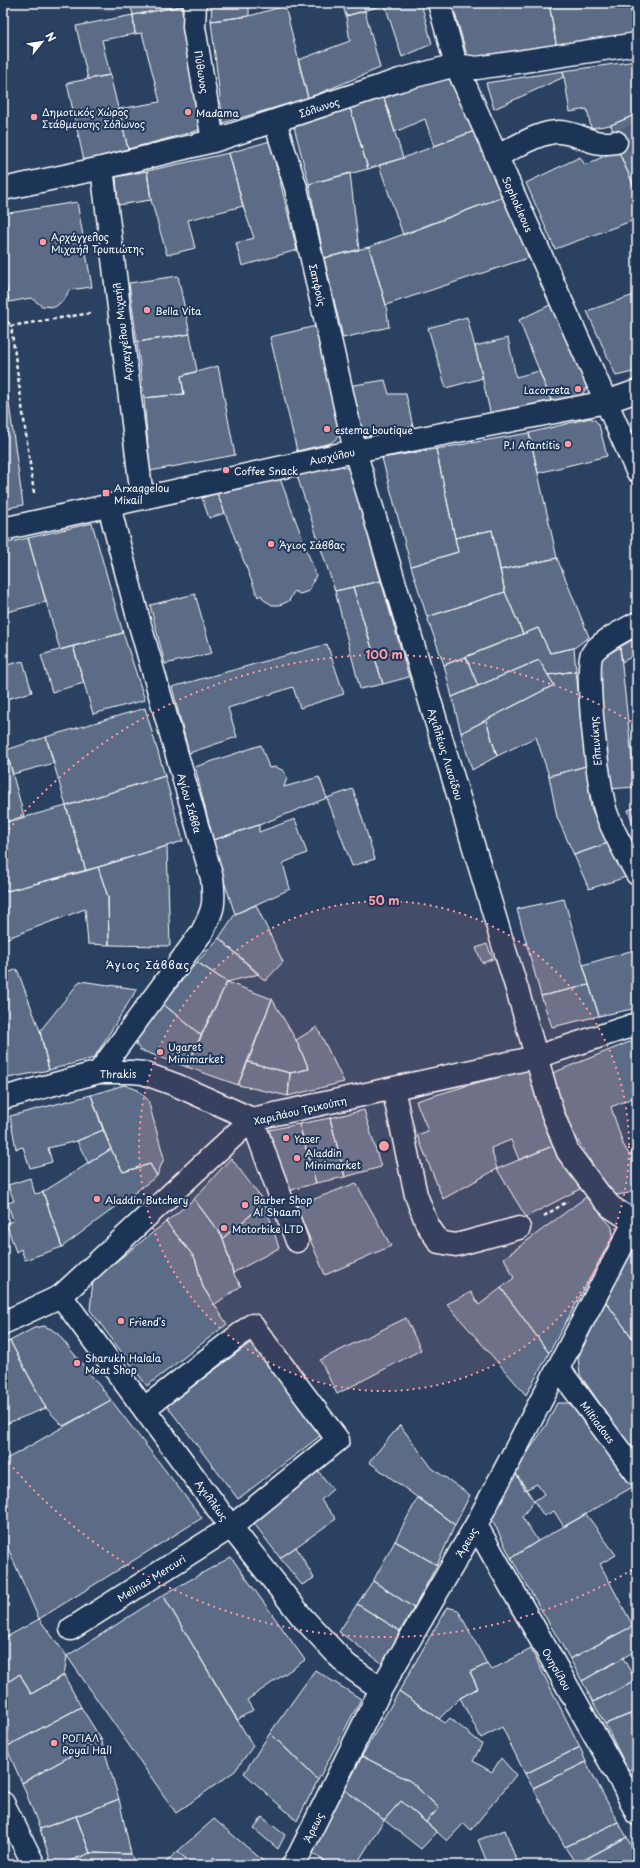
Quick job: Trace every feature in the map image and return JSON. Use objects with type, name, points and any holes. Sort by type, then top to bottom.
[{"type":"street","name":"Πύθωνος","points":[[196,3],[194,27],[213,140]]},
{"type":"street","name":"Sophokleous","points":[[438,3],[456,65],[637,471]]},
{"type":"street","name":"Σόλωνος","points":[[3,189],[102,168],[213,140],[275,122],[400,80],[456,65],[477,68],[637,44]]},
{"type":"street","name":"Σαπφούς","points":[[275,122],[296,188],[355,451]]},
{"type":"street","points":[[497,156],[552,132],[569,133],[599,144],[616,142]]},
{"type":"street","name":"Αρχαγγέλου Μιχαήλ","points":[[102,168],[142,497]]},
{"type":"street","name":"Αισχύλου","points":[[3,529],[355,451],[606,402],[637,391]]},
{"type":"street","name":"Αχιλλέως Λιασίδου","points":[[355,451],[497,928],[517,989],[552,1112],[568,1152],[593,1186],[611,1206],[636,1220]]},
{"type":"street","name":"Αγίου Σάββα","points":[[99,1072],[202,932],[213,911],[214,898],[212,878],[140,625],[109,506]]},
{"type":"street","name":"Ελπινίκης","points":[[637,623],[598,648],[592,654],[590,664],[590,687],[600,793],[606,813],[637,874]]},
{"type":"street","name":"Χαριλάου Τρικούπη","points":[[3,1323],[61,1296],[252,1119],[536,1057],[637,1024]]},
{"type":"street","name":"Thrakis","points":[[3,1098],[99,1072],[143,1073],[176,1085],[252,1119]]},
{"type":"street","points":[[393,1088],[416,1195],[427,1224],[439,1242],[456,1245],[519,1228]]},
{"type":"street","points":[[252,1119],[297,1241]]},
{"type":"street","name":"Άρεως","points":[[293,1865],[300,1855],[381,1689],[476,1525],[636,1220]]},
{"type":"street","name":"Αχιλλέως","points":[[61,1296],[145,1408],[231,1527],[302,1617],[347,1665],[381,1689]]},
{"type":"street","name":"Melinas Mercuri","points":[[71,1629],[231,1527],[338,1440],[252,1325],[145,1408]]},
{"type":"street","name":"Miltiadous","points":[[559,1369],[637,1474]]},
{"type":"street","name":"Ονησίλου","points":[[476,1525],[630,1782],[637,1814]]},
{"type":"street","points":[[3,1803],[34,1865]]},
{"type":"path","points":[[11,326],[94,313]]},
{"type":"path","points":[[3,316],[11,326],[34,494]]},
{"type":"path","points":[[519,1228],[530,1224],[593,1186]]},
{"type":"shaded area","points":[[51,3],[208,3],[107,12]]},
{"type":"building","points":[[130,3],[182,3],[182,6],[133,15]]},
{"type":"building","points":[[212,3],[249,3],[249,16],[211,21]]},
{"type":"building","points":[[342,3],[391,3],[346,16]]},
{"type":"building","points":[[391,3],[421,3],[432,44],[402,57],[385,5]]},
{"type":"building","points":[[452,3],[549,3],[557,49],[469,62]]},
{"type":"building","points":[[549,3],[630,3],[635,37],[557,49]]},
{"type":"building","points":[[630,3],[637,3],[637,36],[635,37]]},
{"type":"building","points":[[182,6],[183,29],[204,129],[128,149],[119,109],[160,102],[142,33],[135,34],[133,15]]},
{"type":"building","points":[[285,6],[308,98],[223,123],[211,21],[249,16]]},
{"type":"building","points":[[365,11],[380,68],[308,98],[298,60],[350,41],[346,16]]},
{"type":"building","points":[[133,15],[135,34],[102,40],[110,75],[88,79],[76,26]]},
{"type":"building","points":[[637,61],[637,114],[611,125],[591,128],[587,109],[570,112],[563,71]]},
{"type":"building","points":[[452,71],[477,130],[434,146],[425,119],[395,132],[384,98]]},
{"type":"building","points":[[563,71],[564,77],[494,109],[486,83]]},
{"type":"building","points":[[110,75],[128,149],[84,161],[67,83]]},
{"type":"building","points":[[384,98],[403,158],[368,169],[350,108]]},
{"type":"building","points":[[350,108],[368,169],[309,184],[294,127]]},
{"type":"building","points":[[637,114],[637,143],[618,150],[611,125]]},
{"type":"building","points":[[477,130],[505,196],[403,235],[379,165],[403,158]]},
{"type":"building","points":[[270,141],[297,250],[242,266],[236,243],[254,238],[243,206],[229,153]]},
{"type":"building","points":[[637,143],[637,193],[618,150]]},
{"type":"building","points":[[618,150],[637,193],[637,219],[555,249],[526,183],[580,157],[585,165]]},
{"type":"building","points":[[229,153],[243,206],[188,220],[195,248],[167,255],[151,200],[147,171]]},
{"type":"building","points":[[147,171],[151,200],[118,205],[116,177]]},
{"type":"building","points":[[350,173],[359,250],[324,258],[309,184]]},
{"type":"building","points":[[505,196],[531,257],[386,305],[369,247]]},
{"type":"building","name":"Αρχάγγελος Μιχαήλ Τρυπιώτης","points":[[77,202],[92,287],[69,290],[65,299],[55,307],[42,306],[31,298],[9,302],[3,269],[3,214]]},
{"type":"building","points":[[369,247],[386,305],[389,327],[343,338],[324,258]]},
{"type":"building","points":[[3,269],[9,302],[3,303]]},
{"type":"building","points":[[178,276],[190,334],[137,342],[129,283]]},
{"type":"building","points":[[637,294],[637,371],[616,376],[587,311]]},
{"type":"building","points":[[554,303],[590,383],[581,396],[553,405],[519,320]]},
{"type":"building","points":[[467,317],[483,378],[446,388],[428,328]]},
{"type":"building","points":[[316,326],[340,428],[338,437],[331,443],[297,451],[270,337]]},
{"type":"building","points":[[190,334],[197,371],[181,376],[184,394],[144,398],[137,342]]},
{"type":"building","points":[[508,338],[516,377],[539,371],[553,405],[491,416],[475,346]]},
{"type":"building","points":[[218,366],[235,455],[150,471],[144,398],[184,394],[181,376]]},
{"type":"building","points":[[385,380],[389,394],[406,394],[413,427],[360,438],[348,386]]},
{"type":"building","points":[[8,396],[23,505],[3,509],[3,397]]},
{"type":"building","name":"P.I Afantitis","points":[[590,418],[595,420],[599,425],[607,456],[538,473],[529,433]]},
{"type":"building","points":[[529,433],[557,558],[500,570],[492,530],[455,538],[436,449]]},
{"type":"building","points":[[436,449],[458,552],[411,566],[382,458]]},
{"type":"building","points":[[340,465],[349,469],[381,581],[335,591],[296,473]]},
{"type":"building","name":"Άγιος Σάββας","points":[[278,473],[316,575],[309,591],[300,594],[294,591],[289,601],[280,605],[272,605],[264,600],[261,595],[258,597],[217,493]]},
{"type":"building","points":[[217,493],[225,513],[209,518],[202,498]]},
{"type":"building","points":[[92,523],[123,633],[60,650],[28,538]]},
{"type":"building","points":[[492,530],[505,592],[427,617],[411,566],[458,552],[455,538]]},
{"type":"building","points":[[28,538],[46,602],[3,613],[3,544]]},
{"type":"building","points":[[557,558],[589,637],[574,648],[550,653],[538,628],[523,634],[505,592],[500,570]]},
{"type":"building","points":[[381,581],[409,677],[383,684],[353,587]]},
{"type":"building","points":[[353,587],[383,684],[360,689],[335,591]]},
{"type":"building","points":[[505,592],[523,634],[444,665],[427,617]]},
{"type":"building","points":[[195,594],[212,653],[165,664],[150,605]]},
{"type":"building","points":[[538,628],[550,653],[574,648],[576,671],[548,675],[539,660],[478,686],[466,657]]},
{"type":"building","points":[[123,633],[145,700],[93,714],[73,646]]},
{"type":"building","points":[[637,637],[637,654],[622,662],[620,647]]},
{"type":"building","points":[[327,644],[344,694],[300,708],[293,687],[228,708],[237,737],[189,753],[172,687]]},
{"type":"building","points":[[73,646],[84,683],[52,692],[41,655]]},
{"type":"building","points":[[620,647],[635,787],[609,789],[599,660]]},
{"type":"building","points":[[466,657],[478,686],[452,697],[444,665]]},
{"type":"building","points":[[539,660],[554,685],[461,733],[452,697]]},
{"type":"building","points":[[23,661],[32,692],[3,700],[3,666]]},
{"type":"building","points":[[576,671],[586,766],[549,776],[536,737],[497,756],[486,720],[554,685],[548,675]]},
{"type":"building","points":[[145,708],[165,776],[66,806],[46,737]]},
{"type":"building","points":[[486,720],[497,756],[472,770],[461,733]]},
{"type":"building","points":[[46,737],[54,763],[13,774],[6,750]]},
{"type":"building","points":[[261,745],[269,768],[276,767],[284,771],[287,778],[284,787],[319,777],[327,798],[259,825],[213,840],[195,767]]},
{"type":"building","points":[[6,750],[24,816],[3,823],[3,751]]},
{"type":"building","points":[[586,766],[591,808],[608,843],[574,855],[557,817],[549,776]]},
{"type":"building","points":[[165,776],[183,841],[86,871],[66,806]]},
{"type":"building","points":[[353,789],[375,859],[352,866],[327,798]]},
{"type":"building","points":[[66,806],[86,871],[3,892],[3,823]]},
{"type":"building","points":[[637,807],[637,834],[628,810]]},
{"type":"building","points":[[295,819],[307,853],[283,863],[290,889],[235,914],[213,840],[259,825],[259,832]]},
{"type":"building","points":[[608,843],[626,877],[589,889],[574,855]]},
{"type":"building","points":[[167,846],[170,946],[109,945],[108,897],[98,867]]},
{"type":"building","points":[[98,867],[108,897],[109,945],[88,944],[85,909],[5,939],[3,934],[3,892]]},
{"type":"building","points":[[564,899],[589,985],[541,996],[517,909]]},
{"type":"building","points":[[256,905],[283,962],[265,981],[219,938],[235,914]]},
{"type":"building","points":[[219,938],[259,974],[227,982],[197,962]]},
{"type":"building","points":[[487,944],[493,959],[482,963],[476,948]]},
{"type":"building","points":[[637,949],[637,1008],[599,1016],[583,965]]},
{"type":"building","points":[[197,962],[227,982],[201,1035],[163,1004]]},
{"type":"building","points":[[17,969],[40,1031],[49,1070],[3,1079],[3,975]]},
{"type":"building","points":[[80,981],[137,989],[94,1058],[49,1070],[40,1031]]},
{"type":"building","points":[[227,982],[272,999],[238,1085],[187,1067]]},
{"type":"building","points":[[589,985],[599,1016],[552,1027],[541,996]]},
{"type":"building","points":[[272,999],[296,1040],[309,1069],[290,1073],[248,1062]]},
{"type":"building","points":[[163,1004],[201,1035],[187,1067],[140,1050],[136,1044],[136,1036]]},
{"type":"building","points":[[317,1027],[344,1082],[288,1096],[290,1073],[309,1069],[296,1040]]},
{"type":"building","points":[[637,1039],[637,1096],[611,1107],[623,1144],[630,1156],[637,1143],[637,1183],[629,1193],[616,1195],[609,1191],[563,1114],[550,1074]]},
{"type":"building","points":[[248,1062],[290,1073],[288,1096],[238,1085]]},
{"type":"building","points":[[529,1067],[555,1145],[519,1160],[511,1140],[491,1148],[497,1169],[443,1199],[417,1135],[428,1131],[416,1101]]},
{"type":"building","points":[[124,1085],[138,1090],[148,1100],[164,1158],[157,1176],[150,1164],[123,1172],[111,1149],[91,1095]]},
{"type":"building","points":[[91,1095],[103,1130],[77,1141],[48,1148],[52,1162],[30,1168],[23,1147],[16,1149],[10,1116]]},
{"type":"building","points":[[364,1110],[381,1167],[345,1177],[330,1118]]},
{"type":"building","points":[[330,1118],[345,1177],[316,1183],[299,1124]]},
{"type":"building","points":[[299,1124],[316,1183],[288,1191],[269,1130]]},
{"type":"building","points":[[103,1130],[111,1149],[88,1163],[77,1141]]},
{"type":"building","points":[[555,1145],[580,1189],[526,1217],[497,1169]]},
{"type":"building","points":[[111,1149],[123,1172],[150,1164],[157,1176],[62,1247],[43,1192]]},
{"type":"building","points":[[231,1158],[265,1203],[223,1238],[194,1199]]},
{"type":"building","points":[[30,1178],[35,1194],[43,1192],[62,1247],[25,1260],[21,1249],[16,1252],[6,1223],[13,1221],[8,1203],[14,1201],[8,1185]]},
{"type":"building","points":[[356,1183],[391,1246],[325,1275],[296,1206]]},
{"type":"building","points":[[586,1197],[612,1227],[613,1236],[549,1353],[501,1288],[514,1278],[504,1258]]},
{"type":"building","points":[[194,1199],[223,1238],[233,1273],[241,1286],[214,1305],[203,1287],[195,1258],[166,1222]]},
{"type":"building","points":[[265,1203],[279,1248],[233,1273],[223,1238]]},
{"type":"building","points":[[166,1222],[195,1258],[203,1287],[227,1324],[147,1386],[90,1310],[93,1280]]},
{"type":"building","points":[[637,1241],[637,1335],[634,1340],[605,1301]]},
{"type":"building","points":[[501,1288],[549,1353],[526,1395],[447,1304],[471,1292],[479,1305]]},
{"type":"building","points":[[605,1301],[637,1344],[637,1442],[630,1447],[580,1375],[578,1358]]},
{"type":"building","points":[[406,1318],[421,1350],[337,1394],[320,1360]]},
{"type":"building","points":[[44,1326],[58,1334],[111,1400],[63,1426],[46,1408],[10,1341],[34,1328]]},
{"type":"building","points":[[254,1340],[324,1433],[238,1499],[167,1406]]},
{"type":"building","points":[[10,1341],[46,1408],[3,1425],[3,1344]]},
{"type":"building","points":[[111,1400],[202,1518],[39,1619],[3,1537],[3,1461]]},
{"type":"building","points":[[557,1403],[577,1403],[634,1486],[564,1527],[554,1511],[544,1516],[534,1501],[544,1494],[537,1484],[525,1490],[515,1472],[546,1425]]},
{"type":"building","points":[[400,1425],[432,1468],[470,1495],[455,1525],[369,1462]]},
{"type":"building","points":[[317,1470],[333,1489],[321,1500],[336,1519],[280,1558],[253,1522]]},
{"type":"building","points":[[515,1472],[534,1501],[522,1517],[538,1541],[511,1558],[491,1517]]},
{"type":"building","points":[[418,1497],[455,1525],[437,1565],[395,1541]]},
{"type":"building","points":[[586,1514],[616,1555],[600,1564],[633,1626],[570,1659],[511,1558]]},
{"type":"building","points":[[395,1541],[437,1565],[414,1608],[373,1581]]},
{"type":"building","points":[[296,1547],[314,1578],[302,1585],[280,1558]]},
{"type":"building","points":[[231,1557],[305,1660],[247,1700],[253,1710],[237,1720],[163,1595]]},
{"type":"building","points":[[373,1581],[414,1608],[400,1631],[357,1604]]},
{"type":"building","points":[[3,1587],[9,1598],[3,1602]]},
{"type":"building","points":[[163,1595],[253,1746],[235,1771],[176,1813],[67,1656]]},
{"type":"building","points":[[357,1604],[400,1631],[383,1664],[339,1632]]},
{"type":"building","points":[[447,1607],[458,1610],[487,1664],[470,1672],[478,1688],[460,1698],[439,1719],[399,1691]]},
{"type":"building","points":[[39,1619],[67,1656],[64,1675],[31,1694],[20,1674],[3,1685],[3,1639]]},
{"type":"building","points":[[633,1626],[637,1633],[637,1650],[582,1681],[570,1659]]},
{"type":"building","points":[[531,1649],[580,1747],[525,1774],[502,1727],[481,1738],[460,1698],[478,1688],[470,1672],[487,1664],[491,1670]]},
{"type":"building","points":[[623,1658],[636,1681],[593,1702],[582,1681]]},
{"type":"building","points":[[315,1670],[361,1699],[318,1780],[270,1733]]},
{"type":"building","points":[[20,1674],[31,1694],[64,1675],[81,1707],[6,1747],[3,1742],[3,1685]]},
{"type":"building","points":[[637,1680],[637,1711],[605,1724],[593,1702]]},
{"type":"building","points":[[399,1691],[445,1723],[450,1718],[482,1744],[473,1761],[492,1772],[501,1758],[516,1775],[471,1830],[464,1823],[447,1841],[426,1822],[439,1808],[410,1781],[362,1756]]},
{"type":"building","name":"ΡΟΓΙΑΛ Royal Hall","points":[[81,1707],[101,1739],[22,1783],[6,1747]]},
{"type":"building","points":[[631,1714],[637,1727],[637,1767],[628,1770],[605,1724]]},
{"type":"building","points":[[270,1733],[318,1780],[297,1821],[244,1773]]},
{"type":"building","points":[[101,1739],[119,1799],[40,1829],[22,1783]]},
{"type":"building","points":[[580,1747],[586,1762],[533,1788],[525,1774]]},
{"type":"building","points":[[362,1756],[410,1781],[439,1808],[426,1822],[401,1801],[384,1820],[345,1790]]},
{"type":"building","points":[[586,1762],[618,1822],[565,1847],[533,1788]]},
{"type":"building","points":[[345,1790],[384,1820],[356,1865],[330,1865],[311,1852]]},
{"type":"building","points":[[119,1799],[131,1854],[90,1853],[76,1816]]},
{"type":"building","points":[[401,1801],[437,1832],[421,1849],[384,1820]]},
{"type":"building","points":[[76,1816],[90,1853],[60,1865],[52,1865],[40,1829]]},
{"type":"building","points":[[262,1817],[285,1835],[278,1849],[254,1829]]},
{"type":"building","points":[[214,1819],[268,1865],[222,1865],[214,1857],[207,1865],[192,1865],[178,1851]]},
{"type":"building","points":[[618,1822],[627,1837],[576,1864],[565,1847]]},
{"type":"building","points":[[505,1830],[518,1865],[488,1865],[478,1840]]},
{"type":"building","points":[[627,1837],[637,1859],[637,1865],[591,1865],[588,1858]]},
{"type":"building","points":[[178,1851],[192,1865],[163,1865]]},
{"type":"building","points":[[90,1853],[131,1854],[136,1865],[60,1865]]},
{"type":"building","points":[[214,1857],[222,1865],[207,1865]]},
{"type":"tunnel","points":[[616,142],[637,135]]},
{"type":"place","name":"Madama","points":[[188,112]]},
{"type":"place","name":"Δημοτικός Χώρος Στάθμευσης Σόλωνος","points":[[34,117]]},
{"type":"place","name":"Αρχάγγελος Μιχαήλ Τρυπιώτης","points":[[43,242]]},
{"type":"place","name":"Bella Vita","points":[[147,310]]},
{"type":"place","name":"Lacorzeta","points":[[578,389]]},
{"type":"place","name":"estema boutique","points":[[327,429]]},
{"type":"place","name":"P.I Afantitis","points":[[568,444]]},
{"type":"place","name":"Coffee Snack","points":[[226,470]]},
{"type":"place","name":"Arxaggelou Mixail","points":[[106,493]]},
{"type":"place","name":"Άγιος Σάββας","points":[[271,544]]},
{"type":"place","name":"Ugaret Minimarket","points":[[160,1052]]},
{"type":"place","name":"Yaser","points":[[286,1138]]},
{"type":"place","name":"Aladdin Minimarket","points":[[297,1158]]},
{"type":"place","name":"Aladdin Butchery","points":[[97,1199]]},
{"type":"place","name":"Barber Shop Al Shaam","points":[[245,1205]]},
{"type":"place","name":"Motorbike LTD","points":[[224,1228]]},
{"type":"place","name":"Friend's","points":[[121,1321]]},
{"type":"place","name":"Sharukh Halala Meat Shop","points":[[77,1363]]},
{"type":"place","name":"ΡΟΓΙΑΛ Royal Hall","points":[[54,1743]]},
{"type":"district","name":"Άγιος Σάββας","points":[[148,964]]}]
